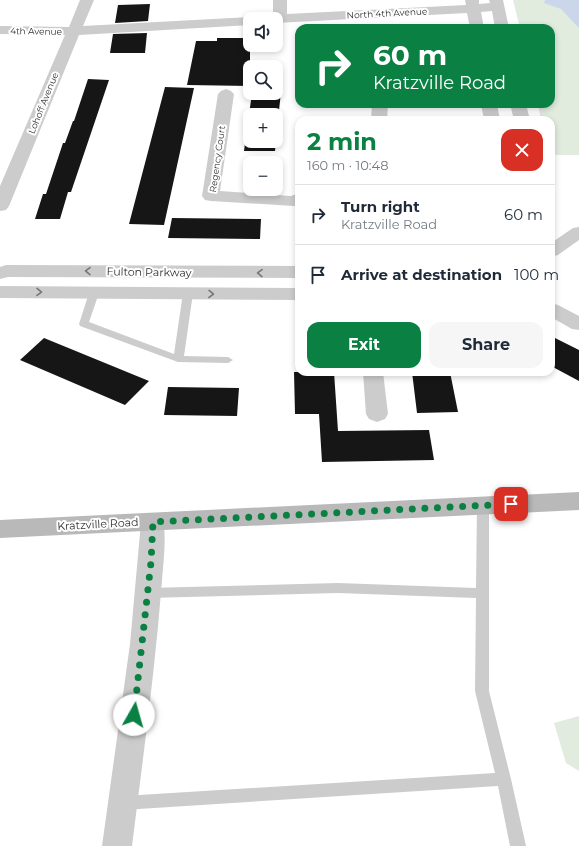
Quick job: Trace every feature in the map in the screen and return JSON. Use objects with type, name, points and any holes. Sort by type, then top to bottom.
[{"type":"main road","name":"Kratzville Road","points":[[0,529],[579,501]]},
{"type":"street","name":"Lohoff Avenue","points":[[0,206],[87,0]]},
{"type":"street","points":[[279,12],[280,0]]},
{"type":"street","points":[[472,4],[476,24]]},
{"type":"street","name":"North 4th Avenue","points":[[283,19],[472,4],[497,4]]},
{"type":"street","points":[[497,4],[501,24]]},
{"type":"street","points":[[73,31],[243,21]]},
{"type":"street","name":"4th Avenue","points":[[0,30],[73,31]]},
{"type":"street","name":"Regency Court","points":[[226,94],[211,196],[295,199]]},
{"type":"street","points":[[555,248],[579,232]]},
{"type":"street","name":"Fulton Parkway","points":[[0,273],[6,271],[295,272]]},
{"type":"street","name":"Fulton Parkway","points":[[0,292],[295,294]]},
{"type":"street","points":[[555,311],[579,324]]},
{"type":"street","points":[[373,376],[377,414]]},
{"type":"street","points":[[117,846],[147,593],[153,522]]},
{"type":"lane","points":[[94,293],[84,324],[178,359],[228,360]]},
{"type":"lane","points":[[178,359],[188,294]]},
{"type":"lane","points":[[483,505],[482,691],[504,779],[518,846]]},
{"type":"lane","points":[[147,593],[338,588],[482,593]]},
{"type":"lane","points":[[123,803],[504,779]]},
{"type":"shaded area","points":[[513,0],[579,0],[579,155],[555,155],[555,116],[540,116],[539,108],[555,108],[555,24],[519,24]]},
{"type":"shaded area","points":[[579,716],[579,771],[566,763],[554,723]]},
{"type":"water","points":[[545,0],[579,0],[579,28],[561,9],[544,3]]},
{"type":"building","points":[[150,4],[148,21],[115,23],[118,5]]},
{"type":"building","points":[[147,33],[145,53],[110,53],[113,34]]},
{"type":"building","points":[[217,38],[243,38],[243,52],[250,52],[250,60],[243,60],[243,86],[187,85],[196,41],[217,41]]},
{"type":"building","points":[[88,79],[109,80],[71,192],[68,192],[60,219],[35,219],[43,194],[46,194],[63,143],[65,143],[74,121]]},
{"type":"building","points":[[165,87],[194,88],[164,225],[129,224]]},
{"type":"building","points":[[251,100],[280,100],[279,108],[250,108]]},
{"type":"building","points":[[244,148],[275,148],[275,151],[244,151]]},
{"type":"building","points":[[172,218],[261,219],[260,239],[168,238]]},
{"type":"building","points":[[44,338],[149,381],[125,405],[20,360]]},
{"type":"building","points":[[555,338],[579,350],[579,381],[555,368]]},
{"type":"building","points":[[294,372],[295,376],[334,376],[338,431],[429,430],[434,460],[322,462],[319,414],[295,414]]},
{"type":"building","points":[[412,376],[451,376],[458,412],[417,413]]},
{"type":"building","points":[[168,387],[239,388],[237,416],[164,415]]},
{"type":"route","points":[[134,715],[151,562],[153,522],[511,504]]}]
